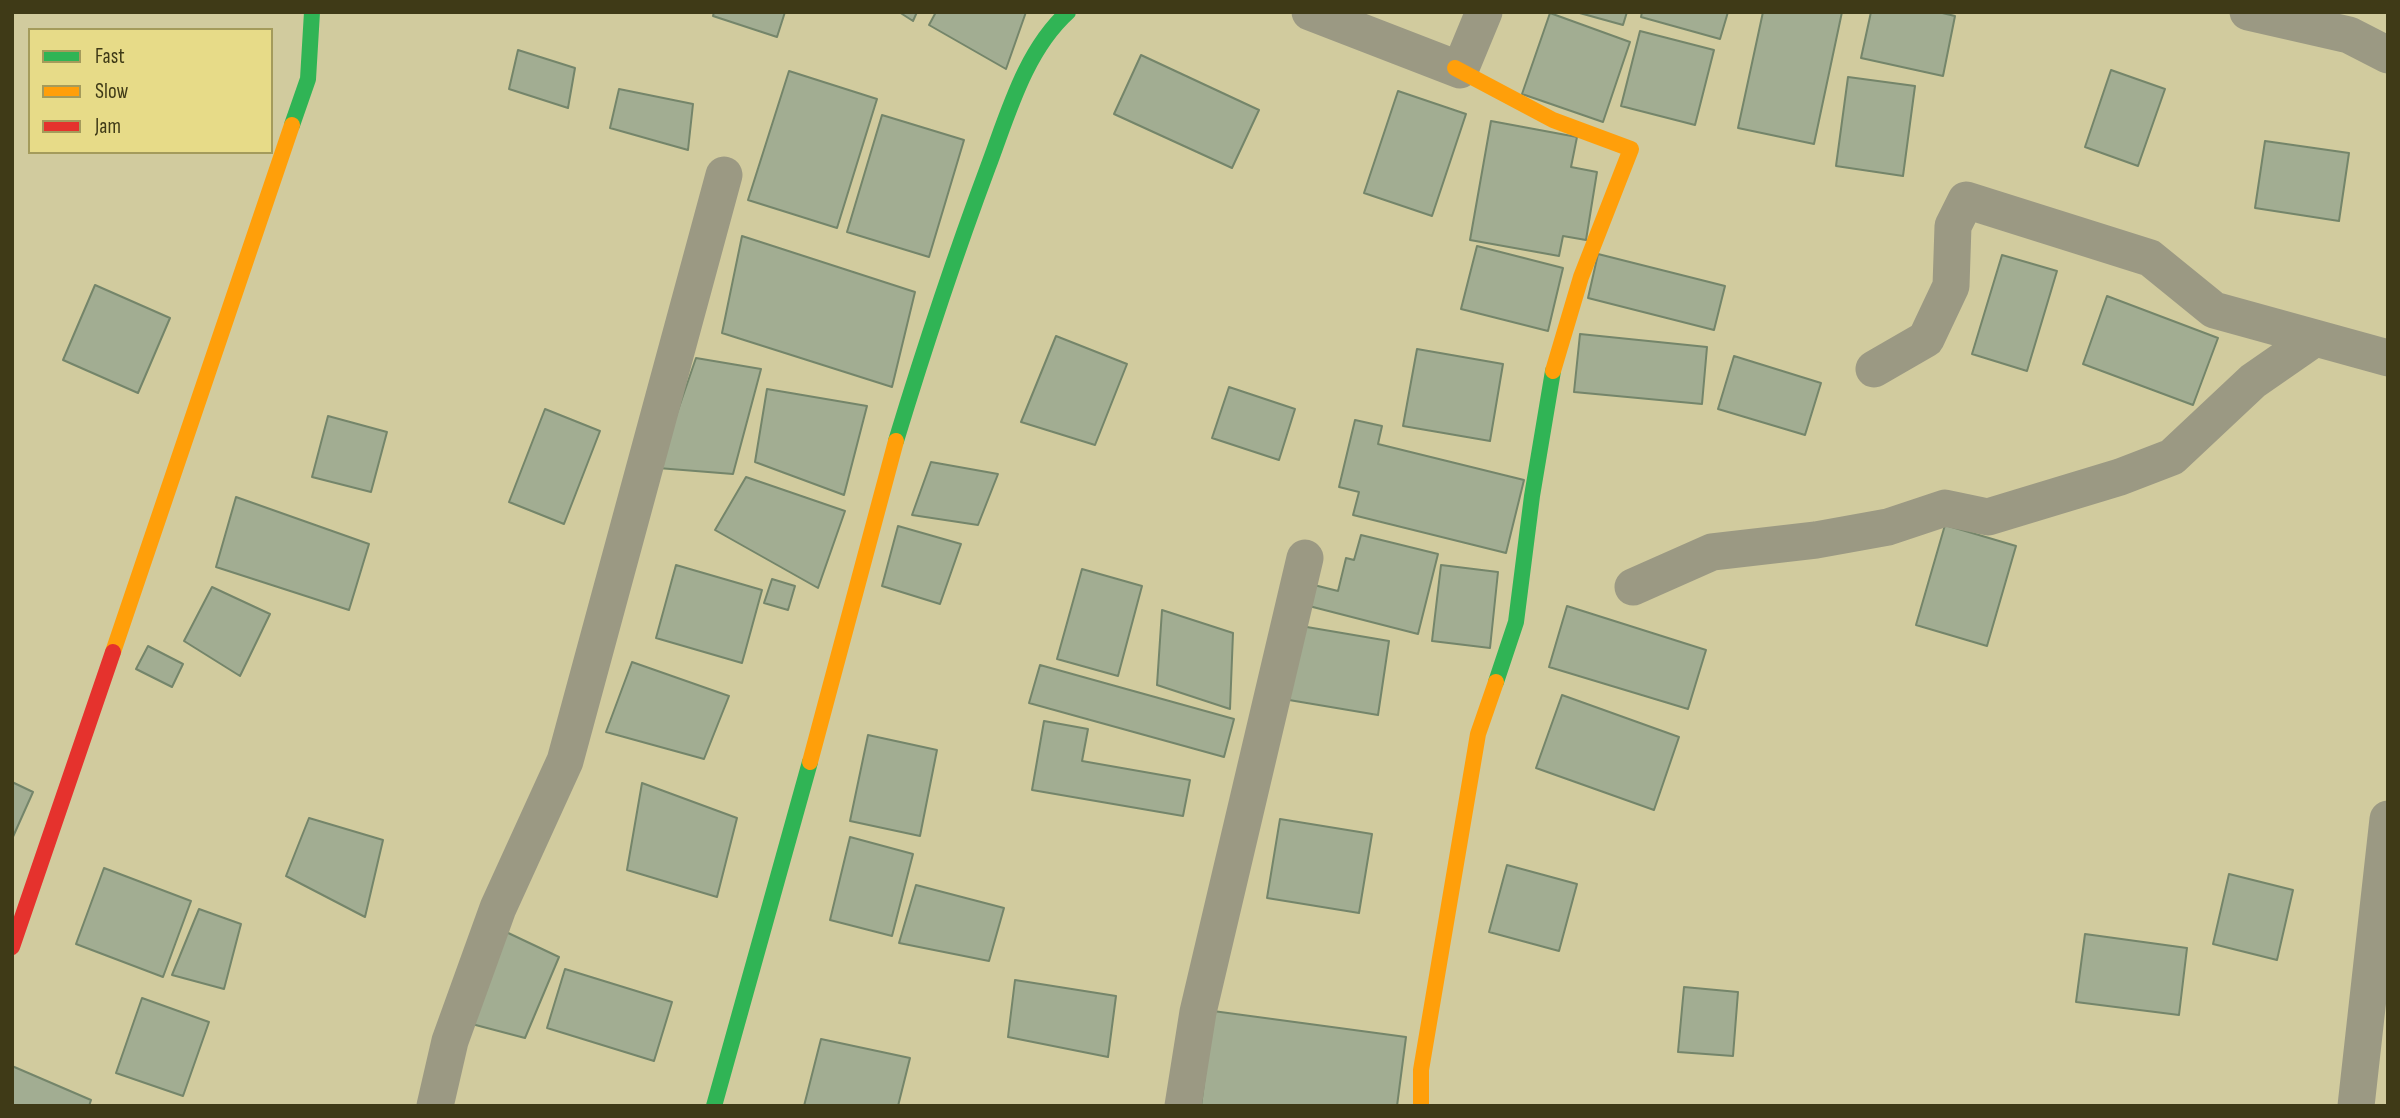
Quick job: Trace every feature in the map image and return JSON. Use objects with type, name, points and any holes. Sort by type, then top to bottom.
[{"type":"street","points":[[12,947],[308,79],[312,12]]},
{"type":"street","points":[[714,1106],[788,847],[878,498],[946,279],[1012,103],[1047,31],[1068,12]]},
{"type":"street","points":[[1310,12],[1460,70],[1484,12]]},
{"type":"street","points":[[2248,12],[2349,35],[2388,55]]},
{"type":"street","points":[[1420,1106],[1421,1070],[1478,734],[1516,622],[1532,496],[1553,372],[1581,277],[1630,149],[1553,120],[1455,68]]},
{"type":"street","points":[[435,1106],[450,1041],[498,908],[565,761],[724,175]]},
{"type":"street","points":[[1874,369],[1926,340],[1951,286],[1953,226],[1966,201],[2150,258],[2214,310],[2388,358]]},
{"type":"street","points":[[1633,587],[1713,552],[1816,540],[1888,527],[1945,508],[1988,517],[2120,477],[2172,457],[2253,381],[2315,338]]},
{"type":"street","points":[[1183,1106],[1198,1012],[1305,558]]},
{"type":"street","points":[[2356,1106],[2388,819]]},
{"type":"building","points":[[714,12],[785,12],[777,37],[713,16]]},
{"type":"building","points":[[899,12],[917,12],[913,21]]},
{"type":"building","points":[[936,12],[1026,12],[1006,69],[929,25]]},
{"type":"building","points":[[1576,12],[1627,12],[1623,25]]},
{"type":"building","points":[[1642,12],[1728,12],[1720,39],[1641,17]]},
{"type":"building","points":[[1763,12],[1842,12],[1814,144],[1738,128]]},
{"type":"building","points":[[1871,12],[1938,12],[1955,16],[1943,76],[1861,58]]},
{"type":"building","points":[[1550,13],[1630,42],[1603,122],[1522,94]]},
{"type":"building","points":[[1640,31],[1714,50],[1695,125],[1621,106]]},
{"type":"building","points":[[518,50],[575,68],[568,108],[509,89]]},
{"type":"building","points":[[1141,55],[1259,110],[1232,168],[1114,114]]},
{"type":"building","points":[[2111,70],[2165,89],[2138,166],[2085,147]]},
{"type":"building","points":[[789,71],[877,99],[837,228],[748,200]]},
{"type":"building","points":[[1848,77],[1915,86],[1903,176],[1836,166]]},
{"type":"building","points":[[619,89],[693,104],[688,150],[610,128]]},
{"type":"building","points":[[1398,91],[1466,114],[1432,216],[1364,193]]},
{"type":"building","points":[[882,115],[964,140],[929,257],[847,232]]},
{"type":"building","points":[[1491,121],[1577,137],[1571,167],[1597,172],[1586,240],[1563,236],[1559,256],[1470,240]]},
{"type":"building","points":[[2265,141],[2349,153],[2339,221],[2255,208]]},
{"type":"building","points":[[742,236],[915,292],[892,387],[722,333]]},
{"type":"building","points":[[1477,246],[1563,268],[1548,331],[1461,309]]},
{"type":"building","points":[[1598,254],[1725,286],[1714,330],[1588,298]]},
{"type":"building","points":[[2002,255],[2057,271],[2027,371],[1972,354]]},
{"type":"building","points":[[95,285],[170,318],[138,393],[63,360]]},
{"type":"building","points":[[2107,296],[2218,338],[2193,405],[2083,364]]},
{"type":"building","points":[[1580,334],[1707,347],[1702,404],[1574,392]]},
{"type":"building","points":[[1056,336],[1127,364],[1095,445],[1021,422]]},
{"type":"building","points":[[1417,349],[1503,364],[1490,441],[1403,426]]},
{"type":"building","points":[[1734,356],[1821,383],[1805,435],[1718,409]]},
{"type":"building","points":[[696,358],[761,369],[733,474],[658,468]]},
{"type":"building","points":[[1229,387],[1295,409],[1279,460],[1212,438]]},
{"type":"building","points":[[767,389],[867,406],[844,495],[755,462]]},
{"type":"building","points":[[545,409],[600,431],[564,524],[509,502]]},
{"type":"building","points":[[328,416],[387,432],[371,492],[312,477]]},
{"type":"building","points":[[1355,420],[1382,426],[1378,444],[1524,480],[1506,553],[1353,515],[1359,492],[1339,487]]},
{"type":"building","points":[[931,462],[998,474],[978,525],[912,515]]},
{"type":"building","points":[[746,477],[845,511],[818,588],[715,530]]},
{"type":"building","points":[[236,497],[369,544],[349,610],[216,567]]},
{"type":"building","points":[[1945,525],[2016,546],[1987,646],[1916,625]]},
{"type":"building","points":[[898,526],[961,544],[940,604],[882,586]]},
{"type":"building","points":[[1361,535],[1438,554],[1418,634],[1305,605],[1310,584],[1338,591],[1346,558],[1354,560]]},
{"type":"building","points":[[676,565],[762,590],[742,663],[656,638]]},
{"type":"building","points":[[1441,565],[1498,572],[1490,648],[1432,641]]},
{"type":"building","points":[[1082,569],[1142,586],[1118,676],[1057,659]]},
{"type":"building","points":[[772,579],[795,586],[788,610],[764,603]]},
{"type":"building","points":[[212,587],[270,614],[240,676],[184,641]]},
{"type":"building","points":[[1567,606],[1706,650],[1688,709],[1549,667]]},
{"type":"building","points":[[1162,610],[1233,633],[1230,709],[1157,685]]},
{"type":"building","points":[[1301,626],[1389,641],[1378,715],[1289,700]]},
{"type":"building","points":[[148,646],[183,664],[172,687],[136,669]]},
{"type":"building","points":[[632,662],[729,696],[704,759],[606,732]]},
{"type":"building","points":[[1040,665],[1234,719],[1224,757],[1029,703]]},
{"type":"building","points":[[1562,695],[1679,737],[1654,810],[1536,768]]},
{"type":"building","points":[[1044,721],[1088,729],[1082,761],[1190,780],[1183,816],[1032,790]]},
{"type":"building","points":[[868,735],[937,750],[920,836],[850,821]]},
{"type":"building","points":[[12,782],[33,792],[12,839]]},
{"type":"building","points":[[642,783],[737,818],[717,897],[627,870]]},
{"type":"building","points":[[309,818],[383,840],[365,917],[286,876]]},
{"type":"building","points":[[1280,819],[1372,834],[1359,913],[1267,898]]},
{"type":"building","points":[[850,837],[913,854],[892,936],[830,920]]},
{"type":"building","points":[[1507,865],[1577,884],[1559,951],[1489,932]]},
{"type":"building","points":[[104,868],[191,901],[163,977],[76,944]]},
{"type":"building","points":[[2229,874],[2293,890],[2277,960],[2213,944]]},
{"type":"building","points":[[916,885],[1004,908],[989,961],[899,943]]},
{"type":"building","points":[[199,909],[241,924],[224,989],[172,975]]},
{"type":"building","points":[[504,931],[559,957],[525,1038],[468,1023]]},
{"type":"building","points":[[2085,934],[2187,948],[2179,1015],[2076,1002]]},
{"type":"building","points":[[565,969],[672,1002],[654,1061],[547,1028]]},
{"type":"building","points":[[1015,980],[1116,996],[1108,1057],[1008,1037]]},
{"type":"building","points":[[1684,987],[1738,992],[1733,1056],[1678,1052]]},
{"type":"building","points":[[142,998],[209,1022],[183,1096],[116,1073]]},
{"type":"building","points":[[1213,1011],[1406,1037],[1397,1106],[1201,1106]]},
{"type":"building","points":[[821,1039],[910,1058],[898,1106],[804,1106]]},
{"type":"building","points":[[12,1066],[91,1100],[89,1106],[12,1106]]},
{"type":"traffic: fast","points":[[292,125],[308,79],[312,12]]},
{"type":"traffic: fast","points":[[896,441],[951,269],[1019,84],[1040,45],[1068,12]]},
{"type":"traffic: fast","points":[[1496,682],[1516,622],[1532,496],[1553,371]]},
{"type":"traffic: fast","points":[[714,1106],[810,762]]},
{"type":"traffic: slow","points":[[1455,68],[1553,120],[1631,149],[1581,277],[1553,371]]},
{"type":"traffic: slow","points":[[113,652],[292,125]]},
{"type":"traffic: slow","points":[[810,762],[896,441]]},
{"type":"traffic: slow","points":[[1421,1106],[1421,1070],[1478,734],[1496,682]]},
{"type":"traffic: jam","points":[[12,947],[113,652]]}]
